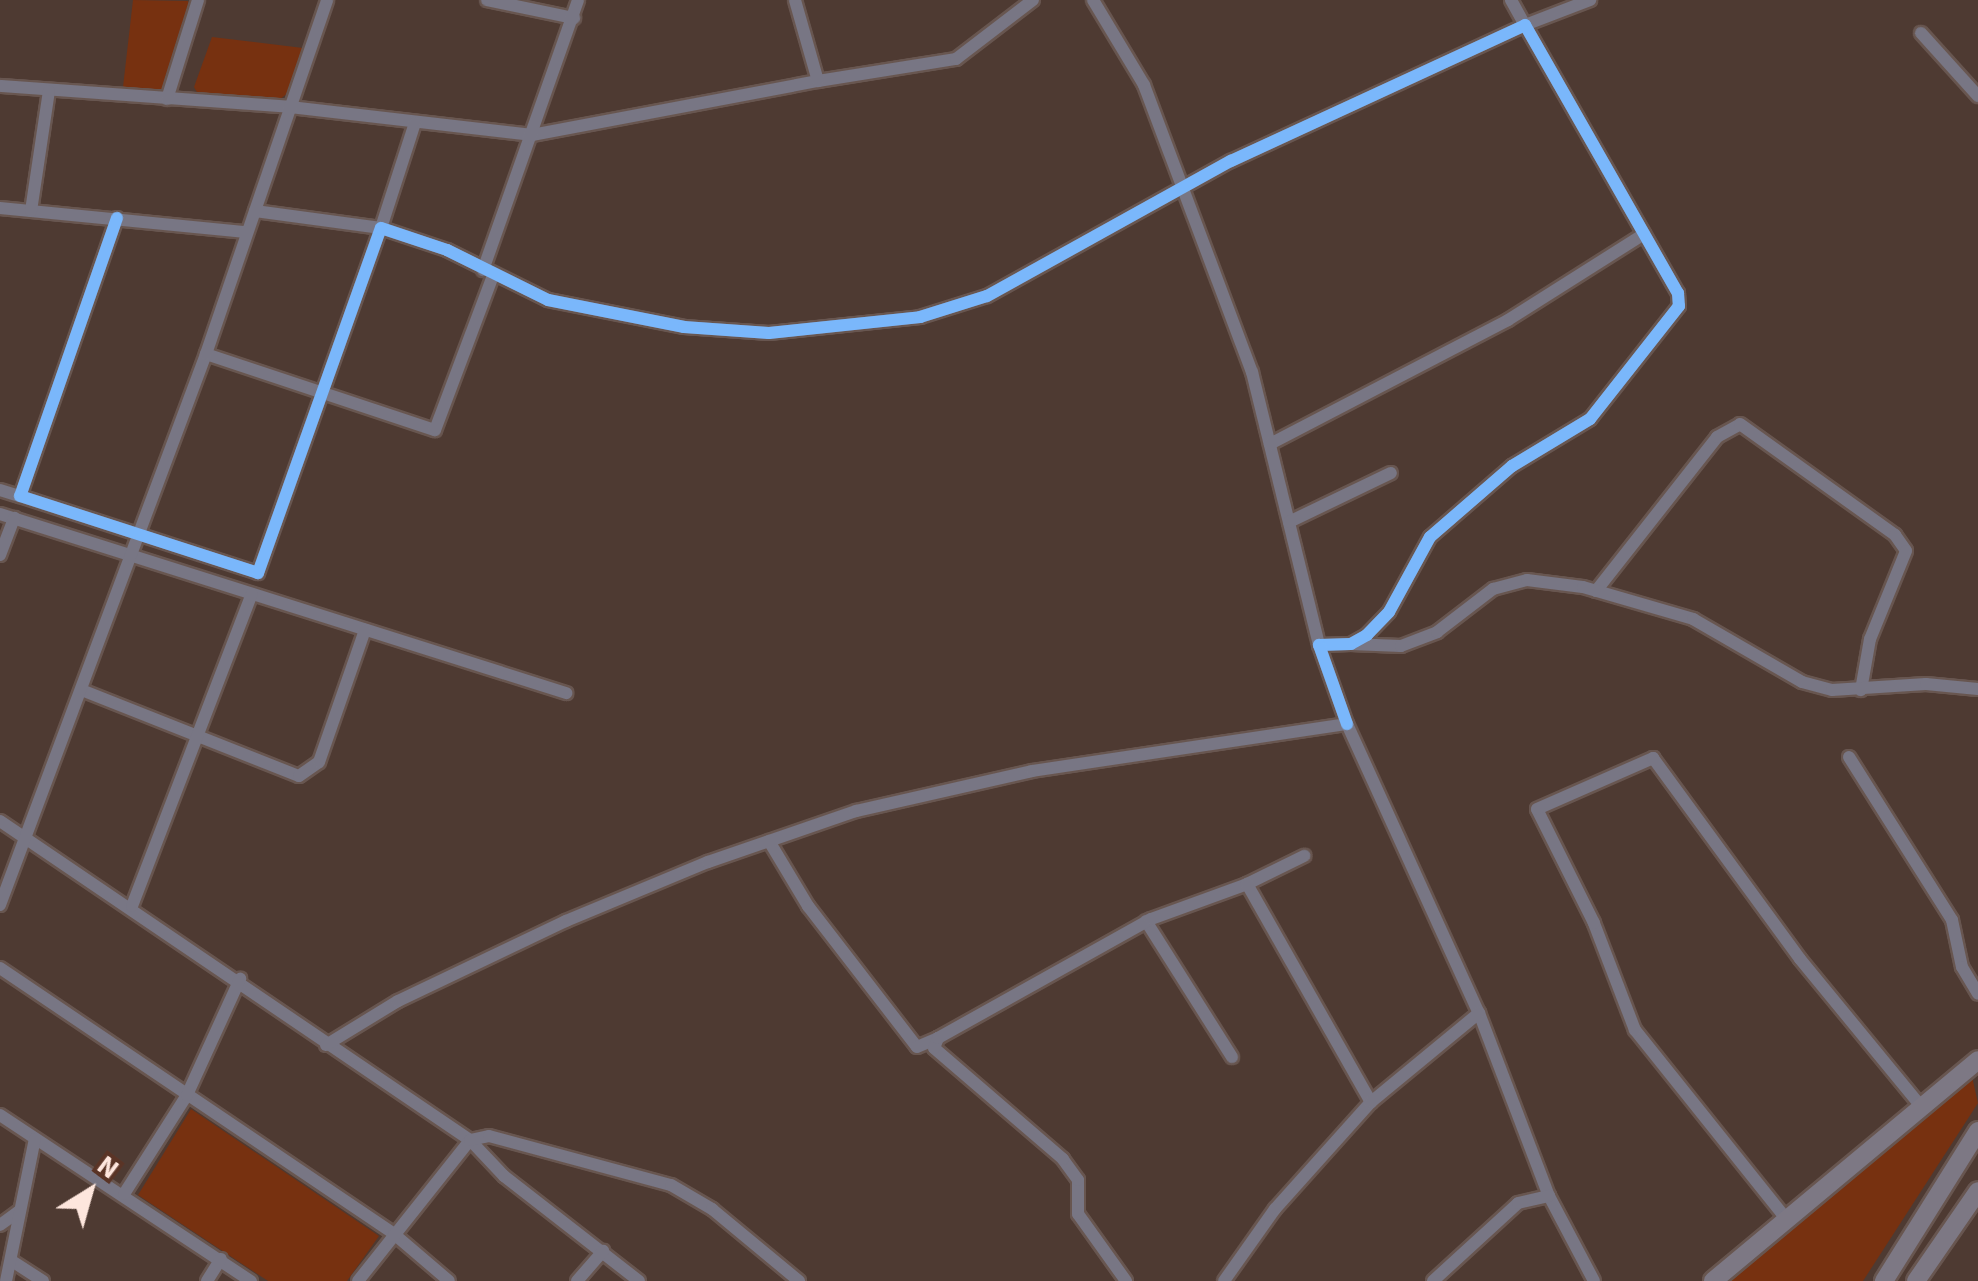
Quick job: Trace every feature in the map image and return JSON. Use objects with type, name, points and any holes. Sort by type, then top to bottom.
[{"type":"street","points":[[166,100],[198,0]]},
{"type":"street","points":[[0,906],[84,691],[206,354],[326,0]]},
{"type":"street","points":[[488,0],[574,18]]},
{"type":"street","points":[[206,354],[326,398],[435,430],[578,0]]},
{"type":"street","points":[[796,0],[818,81]]},
{"type":"street","points":[[0,86],[290,107],[532,135],[956,58],[1034,0]]},
{"type":"street","points":[[1093,0],[1144,85],[1186,185],[1252,372],[1320,645],[1347,724],[1479,1013],[1549,1196],[1594,1281]]},
{"type":"street","points":[[1351,644],[1389,612],[1430,538],[1512,466],[1590,420],[1679,306],[1678,293],[1511,0]]},
{"type":"street","points":[[254,210],[382,228],[548,300],[684,327],[769,333],[948,312],[987,296],[1186,185],[1525,26],[1590,0]]},
{"type":"street","points":[[1922,33],[1978,96]]},
{"type":"street","points":[[31,211],[49,91]]},
{"type":"street","points":[[0,490],[258,573],[326,398],[415,123]]},
{"type":"street","points":[[0,208],[246,232]]},
{"type":"street","points":[[20,496],[117,218]]},
{"type":"street","points":[[1270,444],[1508,320],[1644,234]]},
{"type":"street","points":[[1596,591],[1717,437],[1740,424],[1895,535],[1906,550],[1870,639],[1861,690]]},
{"type":"street","points":[[1289,522],[1391,473]]},
{"type":"street","points":[[0,555],[7,516],[566,693]]},
{"type":"street","points":[[1320,645],[1400,646],[1437,632],[1493,589],[1527,580],[1596,591],[1693,619],[1802,682],[1861,690],[1926,684],[1978,689]]},
{"type":"street","points":[[132,906],[252,594]]},
{"type":"street","points":[[84,691],[299,776],[319,762],[365,630]]},
{"type":"street","points":[[326,1045],[470,965],[769,841],[856,811],[1032,771],[1347,724]]},
{"type":"street","points":[[1788,1221],[1635,1030],[1594,922],[1537,809],[1653,758],[1800,959],[1919,1104]]},
{"type":"street","points":[[1850,758],[1952,920],[1962,967],[1978,994]]},
{"type":"street","points":[[0,820],[240,979],[326,1045],[470,1140],[504,1176],[639,1281]]},
{"type":"street","points":[[769,841],[808,906],[917,1047],[1146,921],[1247,884],[1304,856]]},
{"type":"street","points":[[1247,884],[1372,1102]]},
{"type":"street","points":[[1146,921],[1232,1057]]},
{"type":"street","points":[[0,968],[394,1234],[449,1281]]},
{"type":"street","points":[[124,1194],[187,1095],[240,979]]},
{"type":"street","points":[[1224,1281],[1274,1208],[1372,1102],[1479,1013]]},
{"type":"street","points":[[938,1038],[934,1048],[1062,1159],[1078,1180],[1078,1214],[1126,1281]]},
{"type":"street","points":[[1713,1281],[1788,1221],[1919,1104],[1978,1060]]},
{"type":"street","points":[[0,1116],[251,1281]]},
{"type":"street","points":[[1884,1281],[1978,1131]]},
{"type":"street","points":[[358,1281],[470,1140],[489,1136],[671,1184],[712,1209],[799,1281]]},
{"type":"street","points":[[6,1281],[35,1140]]},
{"type":"street","points":[[1916,1281],[1978,1191]]},
{"type":"street","points":[[1434,1281],[1518,1203],[1549,1196]]},
{"type":"street","points":[[0,1224],[19,1212]]},
{"type":"street","points":[[577,1281],[603,1251]]},
{"type":"street","points":[[207,1281],[222,1259]]},
{"type":"street","points":[[12,1260],[43,1281]]},
{"type":"shaded area","points":[[133,0],[188,1],[192,10],[168,86],[155,92],[123,87]]},
{"type":"shaded area","points":[[212,37],[303,48],[289,92],[279,100],[198,94],[194,87]]},
{"type":"shaded area","points":[[1972,1077],[1978,1103],[1863,1281],[1730,1281]]},
{"type":"shaded area","points":[[191,1109],[379,1236],[347,1281],[268,1281],[138,1195]]},
{"type":"cycle path","points":[[117,218],[20,496],[258,573],[381,228],[447,250],[548,300],[684,327],[769,333],[920,317],[987,296],[1231,161],[1525,25],[1678,293],[1679,306],[1590,419],[1512,466],[1430,537],[1389,612],[1367,635],[1351,644],[1319,645],[1347,724]]}]
